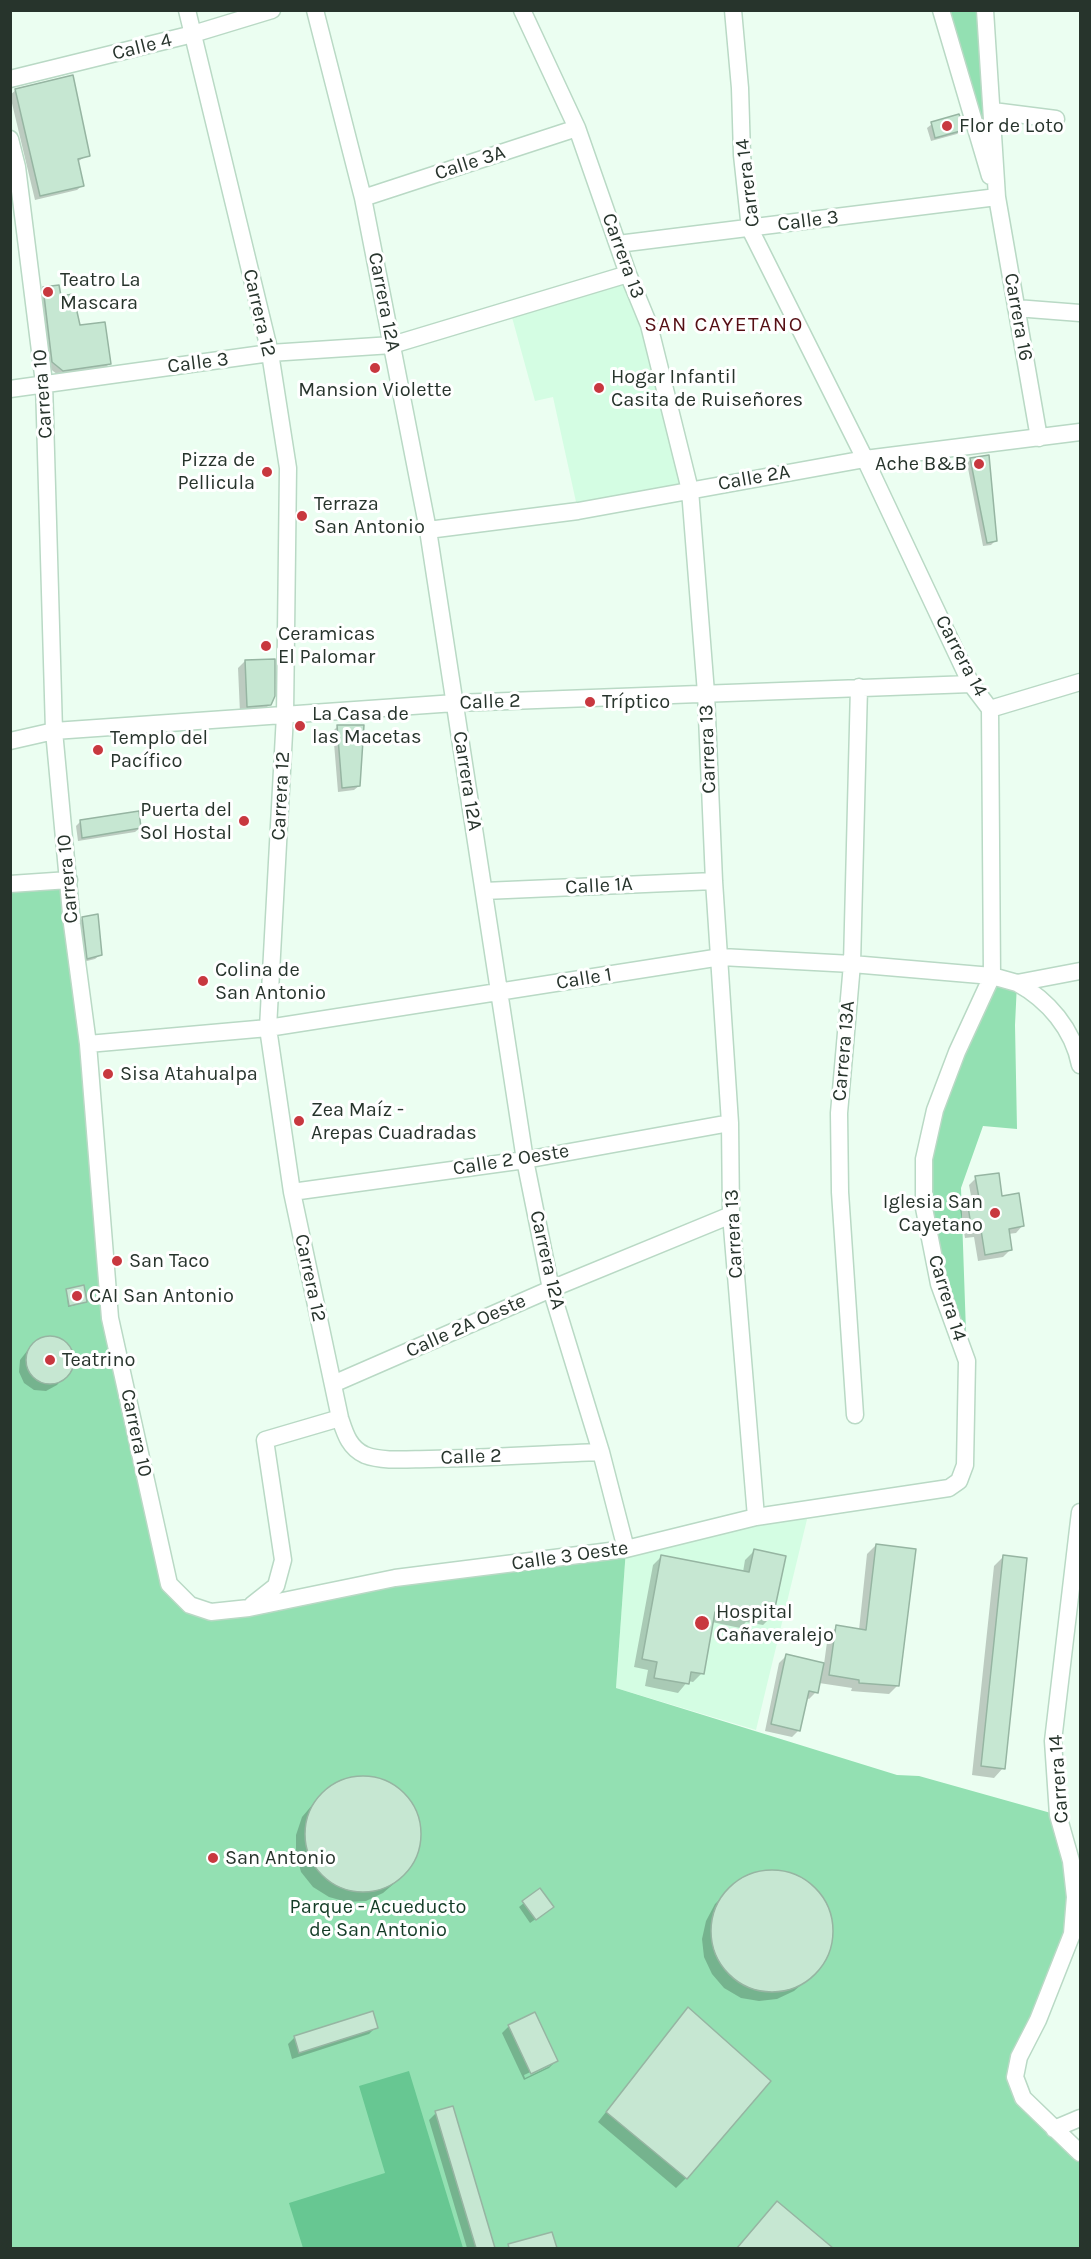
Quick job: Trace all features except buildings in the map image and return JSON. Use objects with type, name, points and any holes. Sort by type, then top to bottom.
[{"type":"street","name":"Carrera 12","points":[[187,10],[270,354],[288,468],[285,715],[268,1028],[292,1192],[340,1418],[348,1440]]},
{"type":"street","name":"Calle 4","points":[[10,79],[193,34],[272,10]]},
{"type":"street","name":"Carrera 12A","points":[[315,10],[363,198],[428,530],[501,992],[525,1160],[551,1289],[601,1452],[626,1549]]},
{"type":"street","name":"Carrera 13","points":[[522,10],[577,128],[628,274],[649,325],[690,490],[706,693],[714,881],[721,957],[730,1123],[731,1215],[756,1517]]},
{"type":"street","name":"Carrera 14","points":[[733,10],[740,78],[742,155],[750,229],[865,459],[971,684],[990,709],[992,976],[957,1052],[934,1110],[924,1159],[924,1208],[939,1284],[967,1361],[965,1465],[959,1481],[949,1488]]},
{"type":"street","name":"Carrera 16","points":[[941,10],[997,197],[1039,438]]},
{"type":"street","name":"Carrera 16","points":[[985,10],[997,197]]},
{"type":"street","points":[[993,111],[1056,119]]},
{"type":"street","name":"Calle 3A","points":[[363,198],[577,128]]},
{"type":"street","name":"Carrera 10","points":[[10,139],[17,167],[44,383],[54,732],[72,924],[88,1044],[110,1318],[169,1584],[190,1605]]},
{"type":"street","name":"Calle 3","points":[[618,244],[997,197]]},
{"type":"street","name":"Calle 3","points":[[10,389],[270,354],[392,345],[628,274]]},
{"type":"street","points":[[1016,308],[1080,313]]},
{"type":"street","name":"Calle 2A","points":[[428,530],[578,511],[865,459],[1080,432]]},
{"type":"street","points":[[990,709],[1080,682]]},
{"type":"street","name":"Calle 2","points":[[10,741],[54,732],[455,703],[971,684]]},
{"type":"street","name":"Carrera 13A","points":[[855,1415],[840,1181],[843,1053],[852,964],[859,687]]},
{"type":"street","points":[[10,884],[69,880]]},
{"type":"street","name":"Calle 1A","points":[[484,891],[714,881]]},
{"type":"street","name":"Calle 1","points":[[88,1044],[268,1028],[721,957],[852,964],[992,976],[1017,983],[1080,971]]},
{"type":"street","points":[[1017,983],[1033,992],[1060,1017],[1080,1065]]},
{"type":"street","name":"Calle 2 Oeste","points":[[292,1192],[525,1160],[730,1123]]},
{"type":"street","name":"Calle 2A Oeste","points":[[333,1384],[551,1289],[731,1215]]},
{"type":"street","points":[[249,1608],[276,1586],[283,1560],[265,1440],[340,1418]]},
{"type":"street","name":"Calle 2","points":[[348,1440],[355,1449],[366,1456],[408,1459],[601,1452]]},
{"type":"street","name":"Calle 3 Oeste","points":[[190,1605],[211,1612],[249,1608],[395,1578],[626,1549],[756,1517],[949,1488]]},
{"type":"street","name":"Carrera 14","points":[[1080,1512],[1053,1741],[1058,1815],[1076,1859],[1072,1934],[1038,2020],[1019,2056],[1015,2077],[1023,2098],[1080,2153]]},
{"type":"street","points":[[1054,2129],[1080,2118]]},
{"type":"shaded area","name":"Hogar Infantil Casita de Ruiseñores","points":[[628,274],[690,490],[578,511],[553,397],[535,401],[510,310]]},
{"type":"shaded area","name":"Hospital Cañaveralejo","points":[[810,1507],[756,1730],[616,1688],[626,1549]]},
{"type":"shaded area","points":[[409,2071],[463,2248],[303,2248],[289,2203],[385,2173],[359,2086]]},
{"type":"green space","points":[[941,11],[985,11],[993,111],[973,123]]},
{"type":"green space","name":"Parque - Acueducto de San Antonio","points":[[69,880],[110,1318],[169,1584],[211,1612],[626,1549],[616,1688],[897,1775],[919,1776],[1058,1815],[1072,1934],[1015,2077],[1080,2153],[1080,2248],[11,2248],[10,884]]},
{"type":"green space","points":[[992,976],[1017,983],[1015,1025],[1017,1129],[983,1126],[961,1188],[967,1361],[939,1284],[924,1159]]},
{"type":"place","name":"Flor de Loto","points":[[947,126]]},
{"type":"place","name":"Teatro La Mascara","points":[[48,292]]},
{"type":"place","name":"Mansion Violette","points":[[375,368]]},
{"type":"place","name":"Hogar Infantil Casita de Ruiseñores","points":[[599,388]]},
{"type":"place","name":"Ache B&B","points":[[979,464]]},
{"type":"place","name":"Pizza de Pellicula","points":[[267,472]]},
{"type":"place","name":"Terraza San Antonio","points":[[302,516]]},
{"type":"place","name":"Ceramicas El Palomar","points":[[266,646]]},
{"type":"place","name":"Tríptico","points":[[590,702]]},
{"type":"place","name":"La Casa de las Macetas","points":[[300,726]]},
{"type":"place","name":"Templo del Pacífico","points":[[98,750]]},
{"type":"place","name":"Puerta del Sol Hostal","points":[[244,821]]},
{"type":"place","name":"Colina de San Antonio","points":[[203,981]]},
{"type":"place","name":"Sisa Atahualpa","points":[[108,1074]]},
{"type":"place","name":"Zea Maíz - Arepas Cuadradas","points":[[299,1121]]},
{"type":"place","name":"Iglesia San Cayetano","points":[[995,1213]]},
{"type":"place","name":"San Taco","points":[[117,1261]]},
{"type":"place","name":"CAI San Antonio","points":[[77,1296]]},
{"type":"place","name":"Teatrino","points":[[50,1360]]},
{"type":"place","name":"Hospital Cañaveralejo","points":[[702,1623]]},
{"type":"place","name":"San Antonio","points":[[213,1858]]},
{"type":"district","name":"SAN CAYETANO","points":[[724,325]]}]
